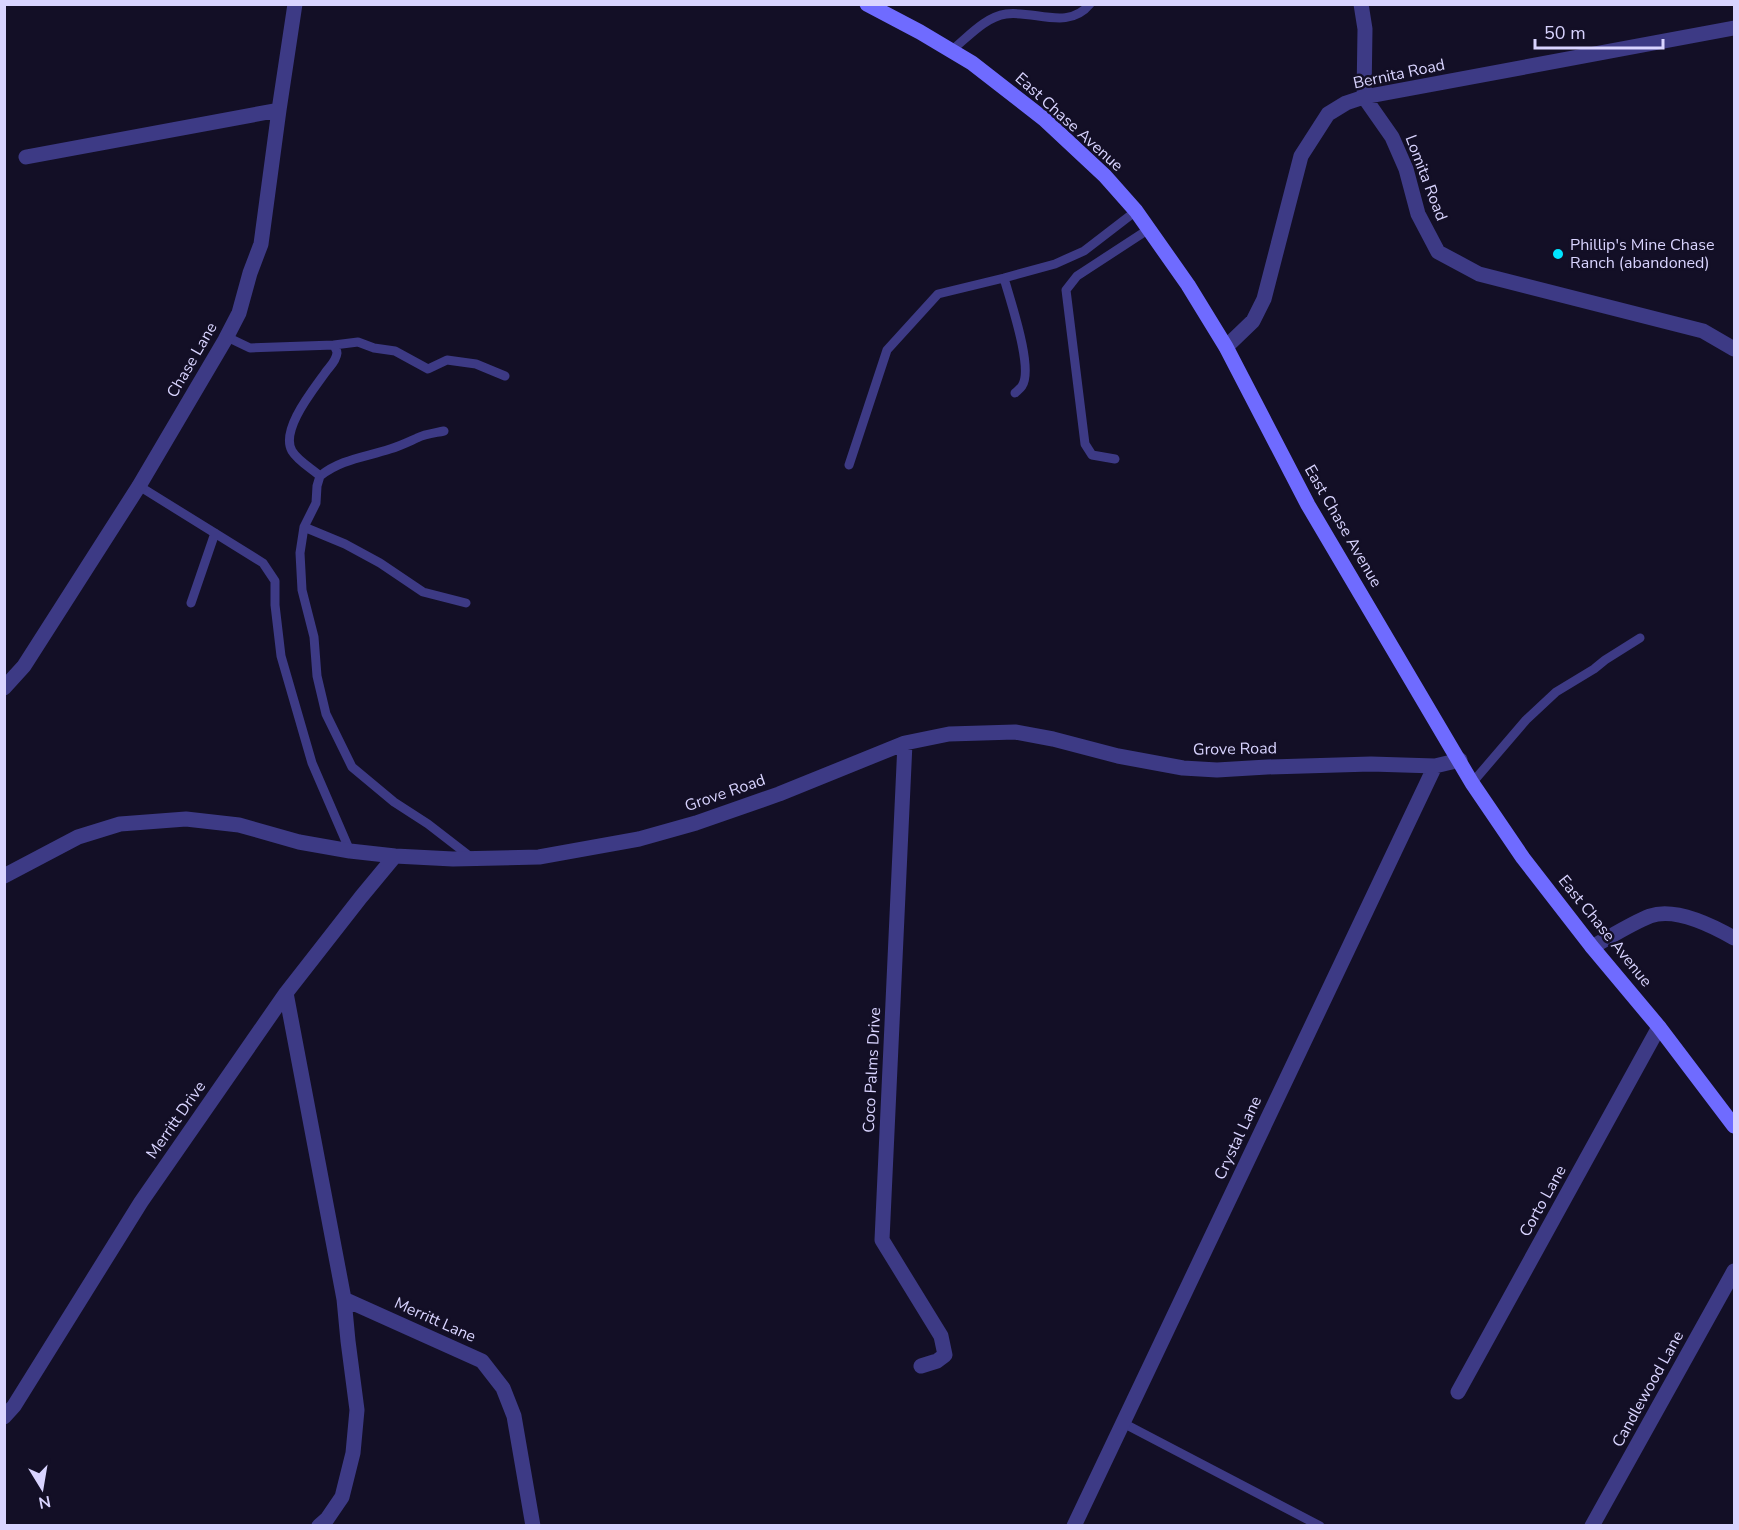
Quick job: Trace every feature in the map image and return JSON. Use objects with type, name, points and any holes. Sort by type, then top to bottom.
[{"type":"main road","name":"East Chase Avenue","points":[[876,6],[972,63],[1044,119],[1105,176],[1136,211],[1188,285],[1226,347],[1308,505],[1472,783],[1523,858],[1592,947],[1659,1027],[1734,1126]]},
{"type":"street","name":"Chase Lane","points":[[4,688],[24,666],[139,486],[239,313],[261,244],[295,4]]},
{"type":"street","points":[[1361,4],[1365,29],[1364,98]]},
{"type":"street","name":"Bernita Road","points":[[1226,347],[1253,321],[1264,299],[1301,156],[1328,114],[1346,103],[1364,98],[1734,28]]},
{"type":"street","name":"Lomita Road","points":[[1364,98],[1392,137],[1406,169],[1418,214],[1438,252],[1479,274],[1703,331],[1734,349]]},
{"type":"street","points":[[26,157],[279,110]]},
{"type":"street","name":"Grove Road","points":[[4,876],[78,837],[120,824],[186,819],[239,825],[299,842],[395,856],[453,860],[539,857],[639,838],[696,823],[779,794],[905,743],[949,734],[1015,732],[1053,739],[1118,756],[1183,768],[1217,770],[1371,764],[1435,766],[1460,760]]},
{"type":"street","name":"Coco Palms Drive","points":[[905,743],[882,1239],[941,1336],[945,1355],[937,1361],[921,1366]]},
{"type":"street","name":"Crystal Lane","points":[[1074,1526],[1435,766]]},
{"type":"street","name":"Merritt Drive","points":[[4,1417],[14,1406],[141,1202],[286,993],[395,856]]},
{"type":"street","points":[[1592,947],[1652,916],[1671,913],[1712,925],[1734,938]]},
{"type":"street","points":[[286,993],[344,1299],[357,1410],[353,1453],[342,1497],[327,1519],[319,1526]]},
{"type":"street","name":"Corto Lane","points":[[1458,1392],[1659,1027]]},
{"type":"street","name":"Candlewood Lane","points":[[1592,1526],[1734,1271]]},
{"type":"street","name":"Merritt Lane","points":[[344,1299],[482,1361],[503,1388],[514,1416],[533,1526]]},
{"type":"lane","points":[[952,50],[988,21],[1005,14],[1064,19],[1084,12],[1090,4]]},
{"type":"lane","points":[[849,465],[887,350],[938,294],[1055,264],[1084,250],[1136,211]]},
{"type":"lane","points":[[1115,459],[1092,455],[1085,444],[1066,290],[1077,276],[1149,229]]},
{"type":"lane","points":[[1004,278],[1022,344],[1025,372],[1023,386],[1015,393]]},
{"type":"lane","points":[[227,337],[250,348],[358,342],[374,348],[395,351],[428,369],[447,360],[476,364],[505,376]]},
{"type":"lane","points":[[320,476],[292,452],[289,432],[303,406],[335,361],[337,354],[333,345]]},
{"type":"lane","points":[[444,431],[418,437],[384,452],[361,456],[331,467],[320,476],[316,503],[304,527],[300,553],[302,590],[314,636],[317,676],[326,714],[352,767],[394,802],[428,824],[472,858]]},
{"type":"lane","points":[[139,486],[263,563],[275,581],[275,605],[281,656],[312,763],[350,851]]},
{"type":"lane","points":[[304,527],[371,558],[423,592],[466,603]]},
{"type":"lane","points":[[192,603],[215,532]]},
{"type":"lane","points":[[1472,783],[1526,720],[1556,692],[1640,638]]},
{"type":"lane","points":[[1123,1423],[1320,1526]]},
{"type":"place","name":"Phillip's Mine Chase Ranch (abandoned)","points":[[1558,254]]}]
